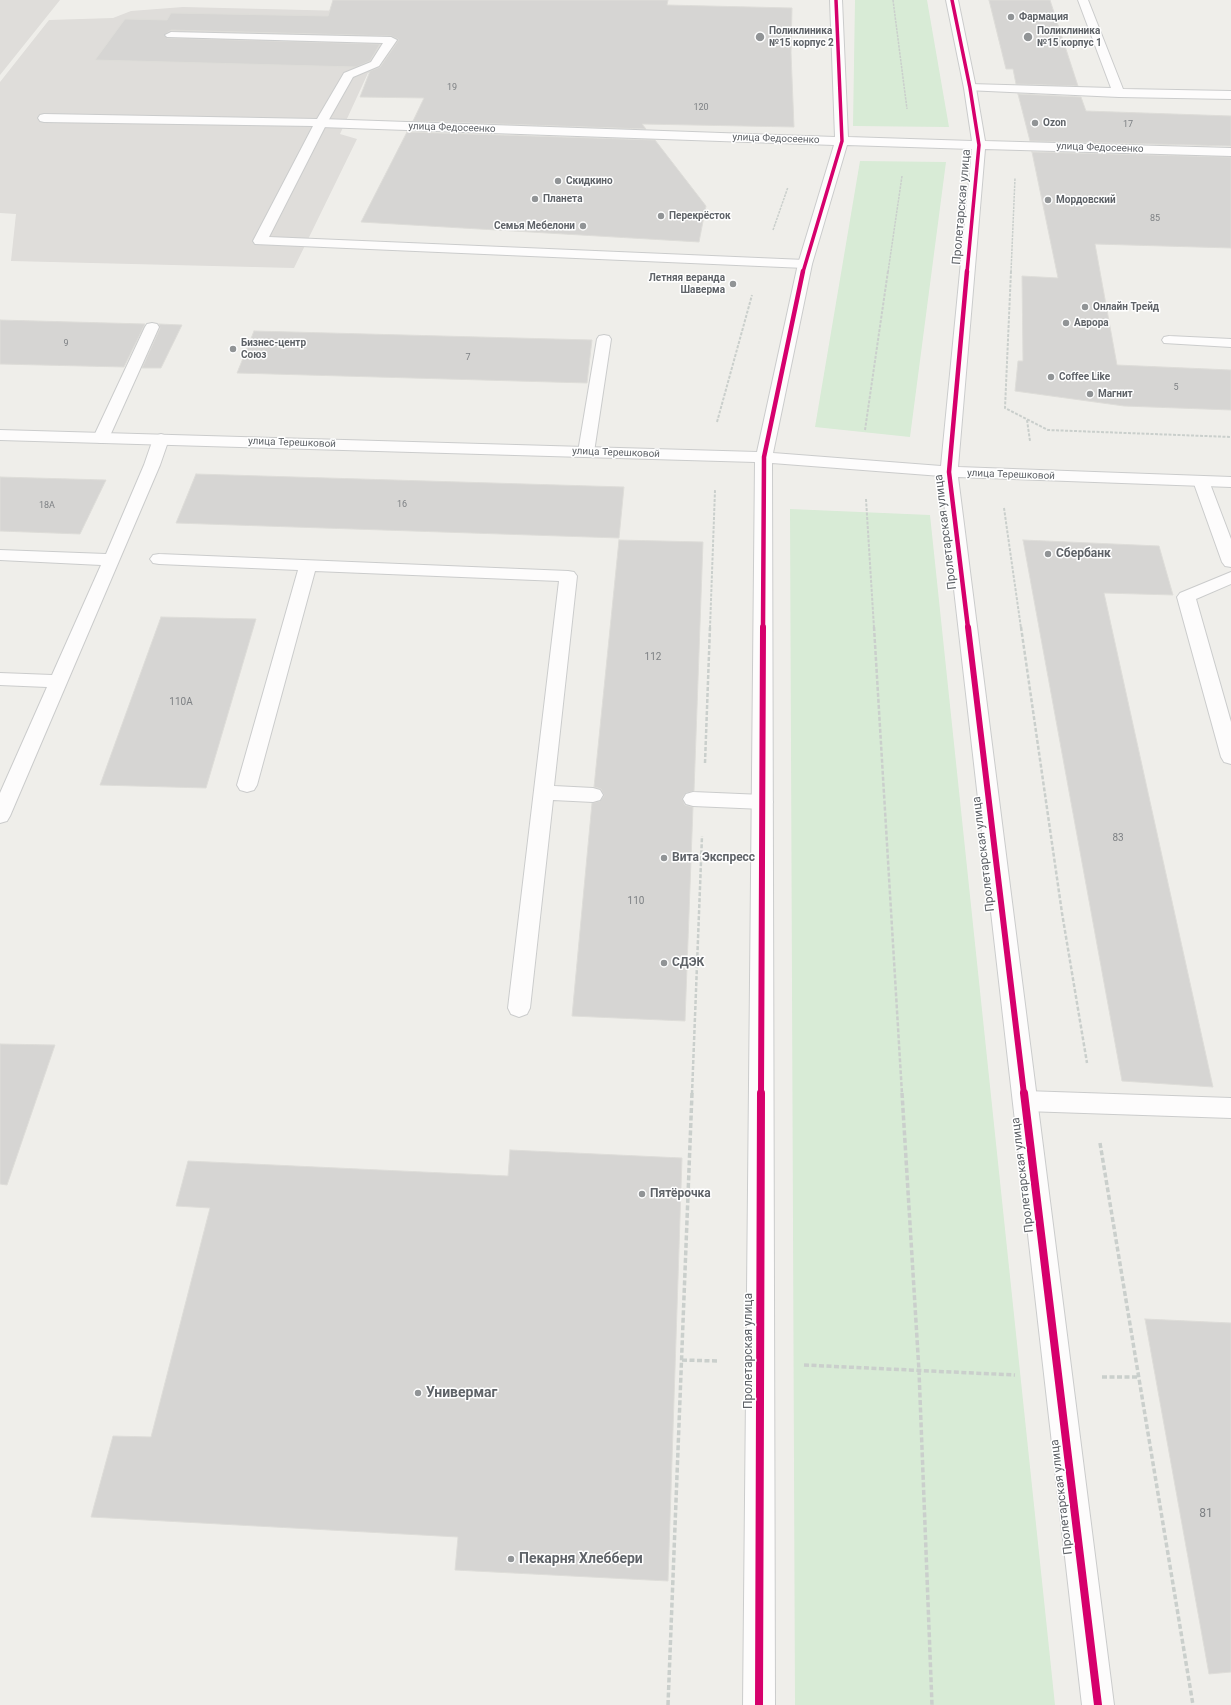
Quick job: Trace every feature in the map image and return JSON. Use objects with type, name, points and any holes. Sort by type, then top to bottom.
[{"type":"street","name":"Пролетарская улица","points":[[759,1705],[764,457],[805,264],[842,141],[836,0]]},
{"type":"street","name":"Пролетарская улица","points":[[952,0],[970,88],[979,145],[949,472],[1098,1705]]},
{"type":"street","name":"улица Федосеенко","points":[[321,123],[842,141],[1231,152]]},
{"type":"street","name":"улица Терешковой","points":[[0,435],[764,457],[949,472],[1231,482]]},
{"type":"lane","points":[[1083,0],[1119,92]]},
{"type":"lane","points":[[172,35],[391,40],[375,64],[348,75],[321,123],[260,240],[805,264]]},
{"type":"lane","points":[[970,88],[1231,95]]},
{"type":"lane","points":[[44,118],[321,123]]},
{"type":"lane","points":[[101,438],[152,327]]},
{"type":"lane","points":[[586,452],[604,339]]},
{"type":"lane","points":[[1169,340],[1231,344]]},
{"type":"lane","points":[[0,816],[112,560],[161,440]]},
{"type":"lane","points":[[1201,481],[1231,562]]},
{"type":"lane","points":[[0,555],[112,560]]},
{"type":"lane","points":[[159,559],[568,576],[519,1008]]},
{"type":"lane","points":[[247,785],[308,565]]},
{"type":"lane","points":[[1231,577],[1186,597],[1231,757]]},
{"type":"lane","points":[[0,679],[59,681]]},
{"type":"lane","points":[[544,793],[593,795]]},
{"type":"lane","points":[[698,799],[763,802]]},
{"type":"lane","points":[[1025,1101],[1231,1108]]},
{"type":"path","points":[[893,0],[907,115]]},
{"type":"path","points":[[1016,146],[1005,408],[1048,430],[1231,437]]},
{"type":"path","points":[[865,432],[902,173]]},
{"type":"path","points":[[668,1705],[682,1360],[698,799],[715,484]]},
{"type":"path","points":[[866,497],[919,1371],[932,1705]]},
{"type":"path","points":[[1002,500],[1061,905],[1193,1705]]},
{"type":"path","points":[[682,1360],[721,1362]]},
{"type":"path","points":[[795,1365],[1017,1375]]},
{"type":"shaded area","points":[[0,0],[60,0],[0,75]]},
{"type":"shaded area","points":[[183,7],[428,13],[394,73],[368,73],[340,134],[357,139],[294,268],[11,261],[16,214],[0,213],[0,82],[49,20],[113,18],[131,11]]},
{"type":"green space","points":[[855,0],[927,0],[949,127],[853,126]]},
{"type":"green space","points":[[860,161],[946,162],[910,437],[815,427]]},
{"type":"green space","points":[[790,509],[930,515],[1055,1705],[795,1705]]},
{"type":"building","points":[[333,0],[668,0],[667,5],[792,8],[791,53],[794,127],[642,124],[646,129],[413,121],[424,98],[360,97],[370,71],[380,67],[398,41],[398,39],[391,36],[171,30],[164,35],[167,38],[380,44],[370,61],[356,67],[95,60],[125,19],[167,20],[171,13],[328,16]]},
{"type":"building","points":[[989,0],[1050,0],[1078,86],[1016,84],[1013,69],[1006,69]]},
{"type":"building","points":[[1018,94],[1081,97],[1086,111],[1231,116],[1231,146],[1030,141]]},
{"type":"building","name":"Планета","points":[[407,132],[655,140],[706,206],[699,242],[361,222]]},
{"type":"building","points":[[1032,152],[1231,157],[1231,248],[1095,244],[1117,365],[1231,370],[1231,410],[1124,406],[1015,391],[1018,361],[1023,361],[1022,276],[1058,278]]},
{"type":"building","points":[[0,320],[145,324],[124,367],[0,364]]},
{"type":"building","points":[[159,324],[182,325],[161,368],[142,368],[160,328]]},
{"type":"building","points":[[254,331],[592,340],[587,383],[237,373]]},
{"type":"building","points":[[196,474],[624,487],[619,538],[176,523]]},
{"type":"building","points":[[0,477],[106,480],[80,534],[0,531]]},
{"type":"building","points":[[619,540],[703,542],[694,791],[686,793],[682,798],[685,805],[693,807],[685,1021],[572,1016],[592,803],[600,801],[604,796],[601,789],[594,787]]},
{"type":"building","points":[[1023,540],[1159,546],[1173,595],[1104,593],[1213,1087],[1122,1081]]},
{"type":"building","points":[[161,617],[256,619],[206,788],[100,785]]},
{"type":"building","points":[[0,1044],[55,1045],[7,1185],[0,1184]]},
{"type":"building","name":"Универмаг","points":[[510,1150],[682,1158],[668,1581],[455,1570],[458,1537],[91,1517],[113,1436],[151,1437],[210,1208],[176,1206],[188,1161],[508,1176]]},
{"type":"building","points":[[1145,1319],[1231,1323],[1231,1672],[1209,1674]]},
{"type":"cycle path","points":[[759,1705],[764,457],[805,264],[842,141],[836,0]]},
{"type":"cycle path","points":[[952,0],[970,88],[979,145],[949,472],[1098,1705]]},
{"type":"place","name":"Фармация","points":[[1011,17]]},
{"type":"place","name":"Поликлиника №15 корпус 2","points":[[760,37]]},
{"type":"place","name":"Поликлиника №15 корпус 1","points":[[1028,37]]},
{"type":"place","name":"Ozon","points":[[1035,123]]},
{"type":"place","name":"Скидкино","points":[[558,181]]},
{"type":"place","name":"Планета","points":[[535,199]]},
{"type":"place","name":"Мордовский","points":[[1048,200]]},
{"type":"place","name":"Перекрёсток","points":[[661,216]]},
{"type":"place","name":"Семья Мебелони","points":[[583,226]]},
{"type":"place","name":"Летняя веранда Шаверма","points":[[733,284]]},
{"type":"place","name":"Онлайн Трейд","points":[[1085,307]]},
{"type":"place","name":"Аврора","points":[[1066,323]]},
{"type":"place","name":"Бизнес-центр Союз","points":[[233,349]]},
{"type":"place","name":"Coffee Like","points":[[1051,377]]},
{"type":"place","name":"Магнит","points":[[1090,394]]},
{"type":"place","name":"Сбербанк","points":[[1048,554]]},
{"type":"place","name":"Вита Экспресс","points":[[664,858]]},
{"type":"place","name":"СДЭК","points":[[664,963]]},
{"type":"place","name":"Пятёрочка","points":[[642,1194]]},
{"type":"place","name":"Универмаг","points":[[418,1393]]},
{"type":"place","name":"Пекарня Хлеббери","points":[[511,1559]]}]
